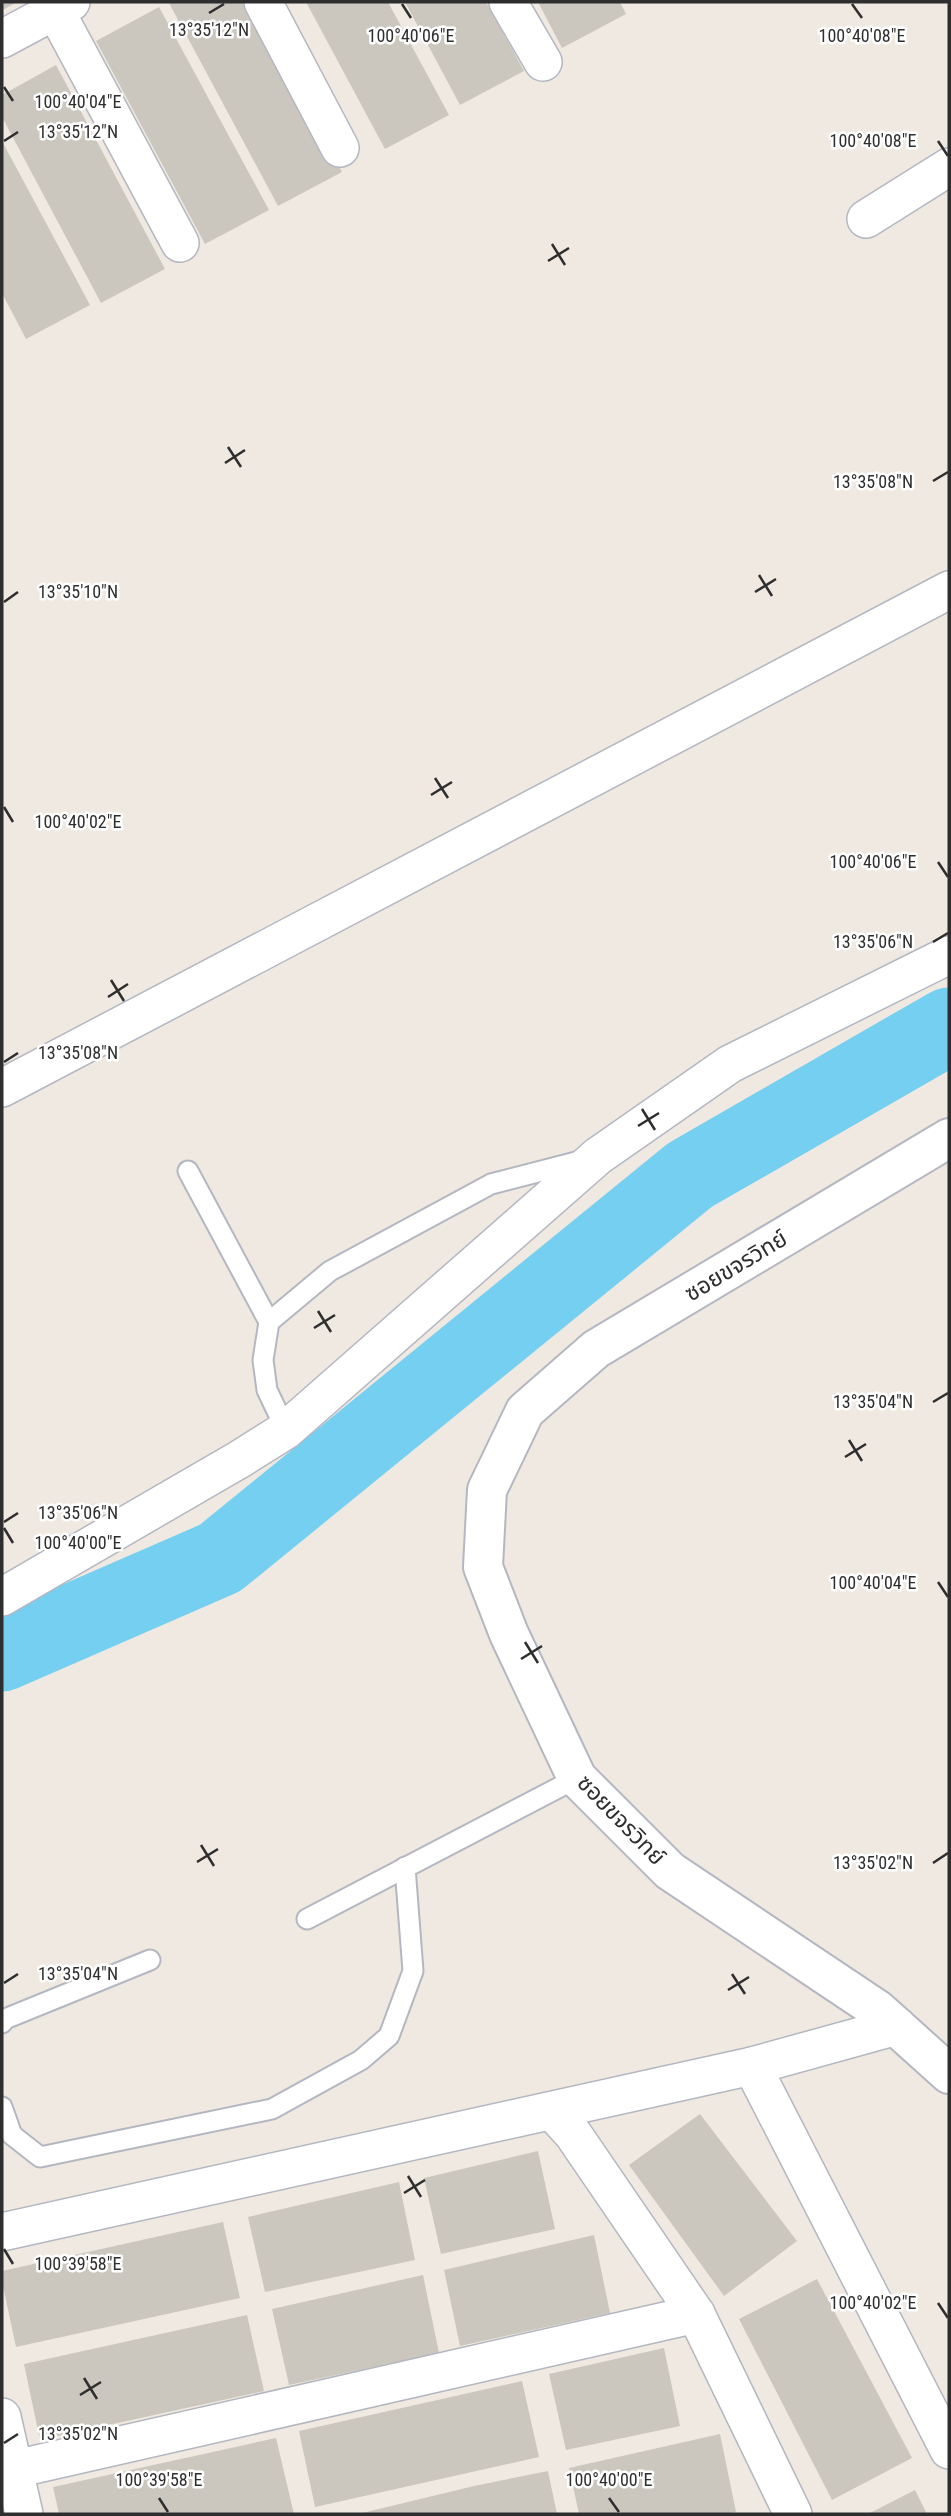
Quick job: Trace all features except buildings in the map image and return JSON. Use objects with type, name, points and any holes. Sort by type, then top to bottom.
[{"type":"street","points":[[263,2],[340,148]]},
{"type":"street","points":[[508,2],[543,62]]},
{"type":"street","points":[[2,39],[63,6],[180,243]]},
{"type":"street","points":[[866,219],[949,167]]},
{"type":"street","points":[[2,1088],[949,590]]},
{"type":"street","points":[[2,1597],[286,1430],[598,1156],[730,1064],[949,955]]},
{"type":"street","name":"ซอยขจรวิทย์","points":[[949,1138],[596,1349],[525,1411],[486,1490],[483,1567],[509,1634],[577,1778],[670,1871],[878,2010],[949,2074]]},
{"type":"street","points":[[2,2232],[752,2066],[897,2026]]},
{"type":"street","points":[[752,2066],[949,2451]]},
{"type":"street","points":[[552,2110],[573,2134],[696,2314],[793,2514]]},
{"type":"street","points":[[8,2470],[696,2314]]},
{"type":"street","points":[[2,2417],[8,2470],[24,2514]]},
{"type":"lane","points":[[269,1322],[330,1271],[491,1184],[598,1156]]},
{"type":"lane","points":[[188,1171],[269,1322],[263,1360],[267,1390],[286,1430]]},
{"type":"lane","points":[[307,1919],[577,1778]]},
{"type":"lane","points":[[2,2107],[12,2136],[40,2157],[272,2109],[360,2060],[389,2036],[413,1971],[405,1867]]},
{"type":"lane","points":[[2,2023],[5,2019],[150,1960]]},
{"type":"waterway","points":[[2,1653],[220,1558],[690,1175],[949,1026]]}]
